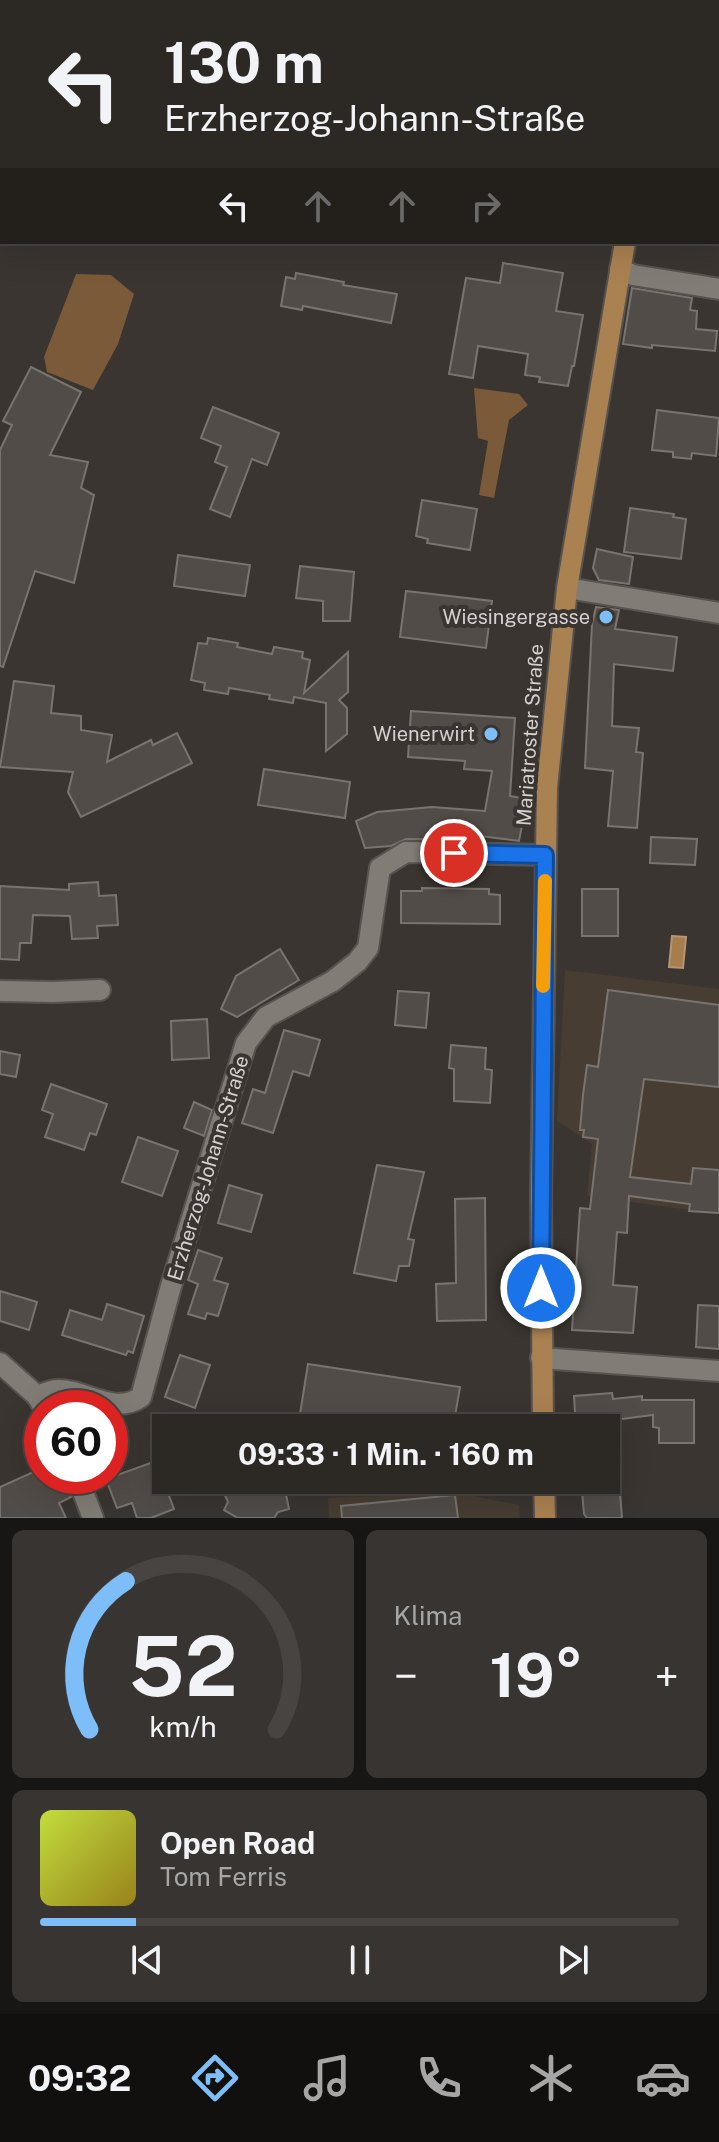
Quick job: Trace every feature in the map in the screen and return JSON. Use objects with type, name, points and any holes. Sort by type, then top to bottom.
[{"type":"main road","name":"Mariatroster Straße","points":[[543,1414],[541,1197],[547,788],[567,588],[625,244]]},
{"type":"main road","points":[[544,1494],[545,1518]]},
{"type":"street","points":[[620,269],[633,275],[719,289]]},
{"type":"street","points":[[567,588],[719,613]]},
{"type":"street","name":"Erzherzog-Johann-Straße","points":[[128,1404],[141,1397],[171,1286],[246,1043],[266,1017],[333,981],[357,962],[368,948],[380,868],[406,852],[545,855]]},
{"type":"street","points":[[0,991],[100,990]]},
{"type":"street","points":[[541,1358],[561,1362],[719,1371]]},
{"type":"street","points":[[0,1363],[28,1390]]},
{"type":"street","points":[[84,1494],[93,1518]]},
{"type":"shaded area","points":[[76,274],[111,275],[134,294],[118,344],[93,390],[47,372],[44,357]]},
{"type":"shaded area","points":[[474,388],[519,394],[528,405],[509,420],[494,498],[479,495],[488,441],[478,438]]},
{"type":"shaded area","points":[[672,936],[686,937],[683,968],[669,967]]},
{"type":"shaded area","points":[[565,970],[719,989],[719,1214],[587,1196],[592,1144],[557,1121]]},
{"type":"shaded area","points":[[463,1494],[519,1505],[520,1518],[329,1518],[328,1498]]},
{"type":"building","points":[[503,263],[563,273],[556,311],[583,315],[568,386],[539,382],[540,377],[525,375],[528,354],[478,346],[473,378],[449,374],[466,278],[500,283]]},
{"type":"building","points":[[296,273],[397,294],[391,323],[303,306],[302,310],[281,306],[286,277],[295,279]]},
{"type":"building","points":[[632,288],[692,298],[690,310],[697,311],[696,329],[717,331],[715,351],[623,344]]},
{"type":"building","points":[[31,367],[81,392],[50,455],[88,462],[81,488],[94,495],[74,583],[35,571],[3,667],[0,666],[0,450],[12,425],[3,421]]},
{"type":"building","points":[[213,407],[279,433],[267,465],[252,459],[230,517],[210,509],[227,467],[215,462],[221,446],[201,438]]},
{"type":"building","points":[[657,410],[719,418],[716,456],[692,453],[691,459],[673,457],[673,452],[652,450]]},
{"type":"building","points":[[422,500],[477,509],[470,550],[427,543],[428,539],[416,536]]},
{"type":"building","points":[[630,508],[674,514],[673,517],[686,519],[681,559],[624,552]]},
{"type":"building","points":[[597,549],[633,557],[629,584],[599,580],[593,568]]},
{"type":"building","points":[[178,555],[250,565],[245,596],[174,586]]},
{"type":"building","points":[[300,566],[354,572],[350,621],[323,621],[323,601],[296,598]]},
{"type":"building","points":[[406,591],[492,601],[486,648],[400,637]]},
{"type":"building","points":[[596,607],[619,610],[615,629],[677,637],[673,671],[614,664],[612,726],[639,728],[636,752],[643,753],[637,828],[608,826],[613,771],[585,768],[592,624]]},
{"type":"building","points":[[208,638],[238,643],[237,647],[272,654],[274,647],[303,652],[302,658],[310,660],[304,693],[348,652],[348,692],[339,700],[347,708],[347,734],[326,751],[326,703],[294,697],[293,703],[269,699],[270,695],[229,688],[228,694],[204,690],[205,683],[191,680],[198,643],[207,644]]},
{"type":"building","points":[[14,681],[54,686],[51,713],[81,716],[81,730],[112,735],[107,762],[151,740],[153,745],[177,733],[192,763],[81,817],[68,792],[73,772],[0,767]]},
{"type":"building","points":[[411,711],[515,718],[510,796],[527,799],[519,841],[472,835],[471,840],[406,839],[391,846],[365,848],[356,821],[377,812],[432,807],[485,811],[492,771],[464,769],[465,761],[408,757]]},
{"type":"building","points":[[264,769],[350,782],[345,818],[258,805]]},
{"type":"building","points":[[651,837],[697,839],[695,865],[650,863]]},
{"type":"building","points":[[98,882],[99,896],[116,895],[118,925],[97,926],[98,938],[72,939],[70,916],[33,915],[31,943],[20,943],[19,960],[0,959],[0,886],[69,890],[69,884]]},
{"type":"building","points":[[422,888],[489,889],[489,894],[500,895],[500,924],[401,923],[401,891],[422,891]]},
{"type":"building","points":[[582,889],[618,889],[618,936],[582,936]]},
{"type":"building","points":[[280,949],[299,980],[237,1017],[221,1009],[236,976]]},
{"type":"building","points":[[608,990],[719,1005],[719,1087],[644,1079],[630,1177],[691,1184],[693,1168],[719,1170],[719,1213],[689,1211],[690,1204],[629,1196],[627,1233],[617,1232],[613,1285],[637,1287],[633,1333],[572,1330],[580,1208],[590,1209],[598,1139],[583,1137],[584,1130],[580,1130],[583,1095],[587,1065],[598,1067]]},
{"type":"building","points":[[398,991],[429,993],[426,1028],[395,1025]]},
{"type":"building","points":[[207,1019],[209,1058],[172,1060],[171,1021]]},
{"type":"building","points":[[284,1030],[320,1040],[309,1076],[293,1071],[273,1133],[242,1123],[253,1089],[265,1093]]},
{"type":"building","points":[[451,1045],[486,1048],[485,1069],[492,1070],[490,1103],[454,1101],[454,1069],[449,1068]]},
{"type":"building","points":[[0,1051],[20,1055],[16,1077],[0,1074]]},
{"type":"building","points":[[51,1084],[107,1104],[96,1135],[90,1133],[84,1150],[45,1137],[53,1114],[42,1110]]},
{"type":"building","points":[[194,1102],[212,1110],[204,1136],[184,1128]]},
{"type":"building","points":[[138,1137],[178,1151],[162,1196],[122,1182]]},
{"type":"building","points":[[377,1165],[424,1172],[408,1239],[414,1240],[409,1266],[399,1266],[396,1281],[354,1273]]},
{"type":"building","points":[[229,1185],[262,1195],[251,1232],[218,1223]]},
{"type":"building","points":[[485,1198],[486,1320],[437,1321],[436,1284],[456,1283],[455,1199]]},
{"type":"building","points":[[198,1250],[222,1258],[214,1280],[228,1284],[218,1316],[207,1313],[205,1319],[188,1314],[198,1284],[188,1280]]},
{"type":"building","points":[[0,1291],[37,1302],[29,1330],[0,1321]]},
{"type":"building","points":[[107,1304],[144,1316],[133,1353],[128,1351],[126,1355],[62,1335],[70,1310],[102,1320]]},
{"type":"building","points":[[698,1305],[719,1306],[719,1349],[696,1347]]},
{"type":"building","points":[[180,1355],[210,1365],[195,1408],[165,1397]]},
{"type":"building","points":[[308,1364],[460,1387],[455,1414],[300,1414]]},
{"type":"building","points":[[612,1393],[613,1399],[642,1396],[642,1400],[694,1400],[694,1443],[659,1443],[659,1428],[653,1427],[653,1415],[620,1419],[620,1414],[575,1414],[574,1396]]},
{"type":"building","points":[[152,1462],[152,1494],[168,1494],[174,1509],[151,1518],[137,1518],[132,1503],[117,1508],[112,1494],[128,1494],[128,1471]]},
{"type":"building","points":[[24,1476],[24,1494],[70,1494],[71,1497],[59,1503],[66,1518],[0,1518],[0,1487]]},
{"type":"building","points":[[620,1493],[622,1518],[587,1518],[582,1494]]},
{"type":"building","points":[[224,1494],[286,1494],[289,1509],[278,1512],[274,1518],[238,1518],[224,1510],[228,1502]]},
{"type":"building","points":[[455,1495],[458,1518],[342,1518],[341,1506]]},
{"type":"slow traffic","points":[[543,986],[545,881]]},
{"type":"place","name":"Wiesingergasse","points":[[606,617]]},
{"type":"place","name":"Wienerwirt","points":[[491,734]]},
{"type":"route","points":[[454,853],[545,855],[541,1288]]}]
